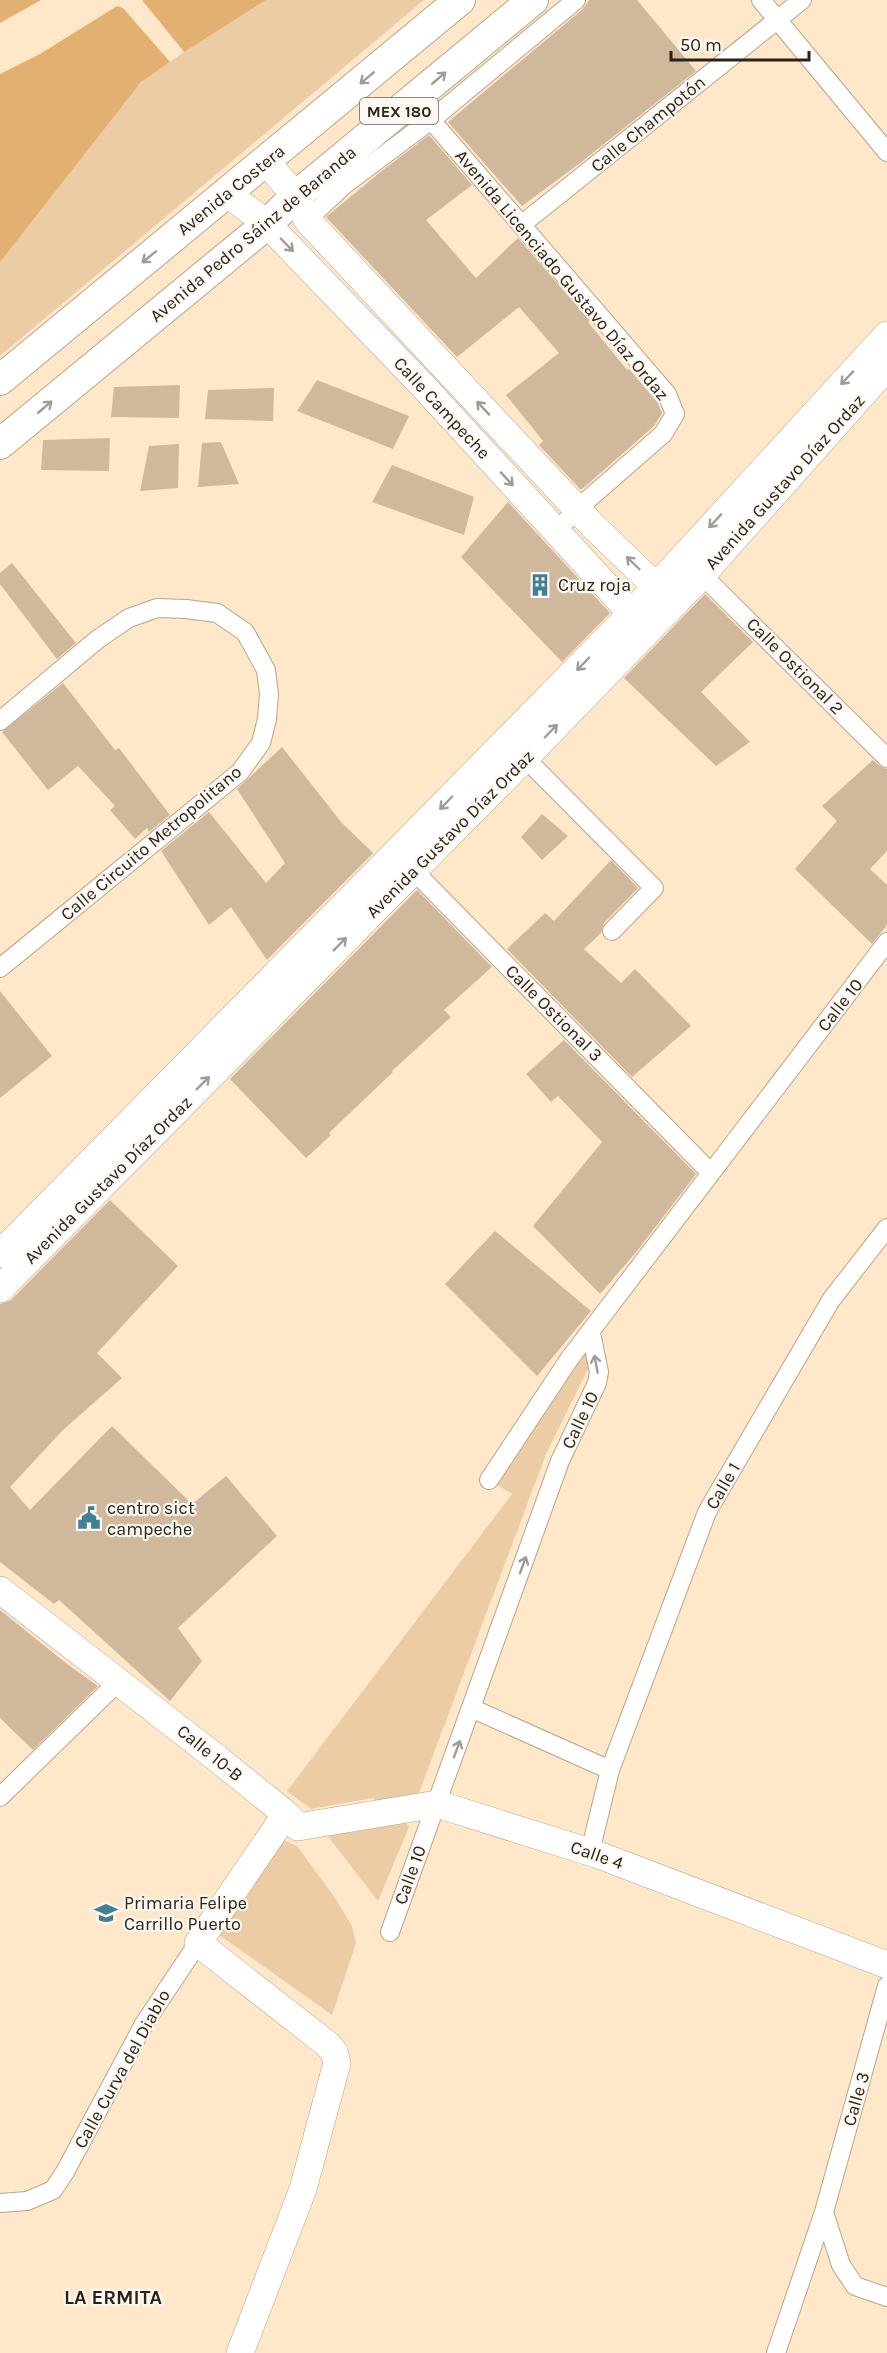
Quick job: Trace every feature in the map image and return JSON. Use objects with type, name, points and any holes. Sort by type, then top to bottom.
[{"type":"main road","name":"Avenida Costera","points":[[0,380],[460,0]]},
{"type":"main road","name":"Avenida Pedro Sáinz de Baranda","points":[[0,444],[267,224],[302,208],[533,0]]},
{"type":"street","points":[[302,208],[344,185],[430,120],[576,0]]},
{"type":"street","points":[[761,0],[887,152]]},
{"type":"street","name":"Calle Champotón","points":[[521,225],[802,0]]},
{"type":"street","name":"Avenida Licenciado Gustavo Díaz Ordaz","points":[[430,120],[667,394],[675,414],[663,434],[577,509],[556,532]]},
{"type":"street","name":"Calle Campeche","points":[[266,162],[302,208],[441,363],[577,509],[665,595]]},
{"type":"street","name":"Calle Campeche","points":[[227,193],[267,224],[423,387],[640,622]]},
{"type":"street","name":"Avenida Gustavo Díaz Ordaz","points":[[0,1289],[405,862],[640,622],[887,335]]},
{"type":"street","points":[[423,387],[441,363]]},
{"type":"street","name":"Avenida Gustavo Díaz Ordaz","points":[[665,595],[702,575],[887,367]]},
{"type":"street","name":"Calle Ostional 2","points":[[702,575],[887,758]]},
{"type":"street","name":"Calle Circuito Metropolitano","points":[[0,721],[106,634],[129,618],[157,608],[217,613],[245,632],[266,670],[269,694],[267,719],[261,743],[240,772],[0,968]]},
{"type":"street","name":"Avenida Gustavo Díaz Ordaz","points":[[0,1254],[405,862],[525,758],[640,622]]},
{"type":"street","points":[[525,758],[654,888],[612,931]]},
{"type":"street","name":"Calle Ostional 3","points":[[405,862],[710,1172]]},
{"type":"street","name":"Calle 10","points":[[390,1932],[560,1461],[597,1383],[598,1372],[591,1333],[710,1172],[887,942]]},
{"type":"street","name":"Calle 1","points":[[590,1852],[610,1770],[707,1512],[831,1300],[887,1228]]},
{"type":"street","points":[[489,1480],[570,1358],[591,1333]]},
{"type":"street","name":"Calle 10-B","points":[[0,1590],[119,1681],[292,1821]]},
{"type":"street","points":[[0,1797],[119,1681]]},
{"type":"street","points":[[471,1708],[610,1770]]},
{"type":"street","name":"Calle 4","points":[[292,1821],[437,1804],[590,1852],[887,1965]]},
{"type":"street","name":"Calle Curva del Diablo","points":[[0,2203],[27,2201],[53,2190],[65,2172],[144,2024],[198,1943],[292,1821]]},
{"type":"street","points":[[198,1943],[327,2044],[337,2062],[303,2189],[240,2353]]},
{"type":"street","name":"Calle 3","points":[[776,2353],[824,2212],[887,1986]]},
{"type":"street","points":[[824,2212],[841,2265],[855,2286],[887,2297]]},
{"type":"shaded area","points":[[0,0],[424,0],[0,356],[0,236],[162,60]]},
{"type":"shaded area","points":[[0,0],[266,0],[141,82],[0,262]]},
{"type":"shaded area","points":[[584,1347],[589,1367],[546,1454],[417,1798],[382,1805],[373,1798],[311,1809],[287,1791],[512,1494],[494,1483]]},
{"type":"shaded area","points":[[403,1818],[409,1827],[378,1901],[323,1830]]},
{"type":"shaded area","points":[[283,1840],[297,1846],[335,1898],[352,1926],[356,1943],[332,2015],[218,1934]]},
{"type":"pier","points":[[41,0],[142,0],[184,52],[170,62],[123,8],[117,6],[40,54],[0,74],[0,23]]},
{"type":"building","points":[[589,0],[637,0],[696,71],[522,206],[448,122],[583,9]]},
{"type":"building","points":[[429,135],[472,185],[426,220],[476,278],[518,238],[590,321],[588,322],[627,370],[629,369],[658,403],[662,413],[654,426],[581,490],[539,445],[543,441],[506,395],[559,353],[519,307],[457,357],[326,217]]},
{"type":"building","points":[[317,380],[409,416],[393,449],[297,411]]},
{"type":"building","points":[[180,385],[179,418],[111,417],[114,387]]},
{"type":"building","points":[[274,388],[273,421],[205,419],[208,390]]},
{"type":"building","points":[[110,438],[109,471],[41,470],[43,440]]},
{"type":"building","points":[[221,442],[239,484],[198,487],[202,443]]},
{"type":"building","points":[[179,444],[178,488],[140,491],[149,446]]},
{"type":"building","points":[[392,465],[474,497],[464,535],[372,502]]},
{"type":"building","name":"Cruz roja","points":[[508,502],[610,613],[562,662],[461,557]]},
{"type":"building","points":[[12,563],[76,643],[57,659],[0,584],[0,573]]},
{"type":"building","points":[[705,594],[753,642],[701,692],[750,742],[716,766],[624,678]]},
{"type":"building","points":[[63,683],[115,750],[119,748],[170,815],[149,832],[147,828],[135,839],[110,810],[115,806],[78,766],[48,790],[2,732]]},
{"type":"building","points":[[282,747],[342,823],[373,853],[267,960],[231,907],[209,925],[161,851],[209,812],[266,883],[285,863],[237,789]]},
{"type":"building","points":[[873,760],[887,769],[887,851],[870,869],[887,885],[887,925],[872,944],[795,869],[837,821],[822,806]]},
{"type":"building","points":[[542,814],[568,836],[542,860],[521,837]]},
{"type":"building","points":[[611,860],[638,888],[604,923],[601,933],[584,949],[621,983],[635,969],[691,1026],[632,1077],[507,949],[545,913],[554,921]]},
{"type":"building","points":[[417,890],[492,967],[444,1010],[451,1017],[392,1071],[306,1158],[230,1079]]},
{"type":"building","points":[[0,991],[52,1056],[0,1098]]},
{"type":"building","points":[[564,1040],[696,1174],[637,1251],[600,1294],[533,1226],[602,1142],[558,1096],[551,1102],[526,1074]]},
{"type":"building","points":[[110,1200],[178,1266],[97,1353],[122,1378],[63,1430],[10,1487],[30,1510],[112,1426],[192,1504],[226,1476],[277,1536],[178,1628],[202,1661],[170,1701],[59,1600],[54,1604],[0,1562],[0,1304],[11,1300]]},
{"type":"building","points":[[495,1231],[591,1311],[537,1376],[445,1284]]},
{"type":"building","points":[[0,1610],[98,1686],[33,1750],[0,1718]]},
{"type":"place","name":"Cruz roja","points":[[540,585]]},
{"type":"place","name":"centro sict campeche","points":[[89,1518]]},
{"type":"place","name":"Primaria Felipe Carrillo Puerto","points":[[106,1913]]},
{"type":"district","name":"LA ERMITA","points":[[113,2297]]}]
